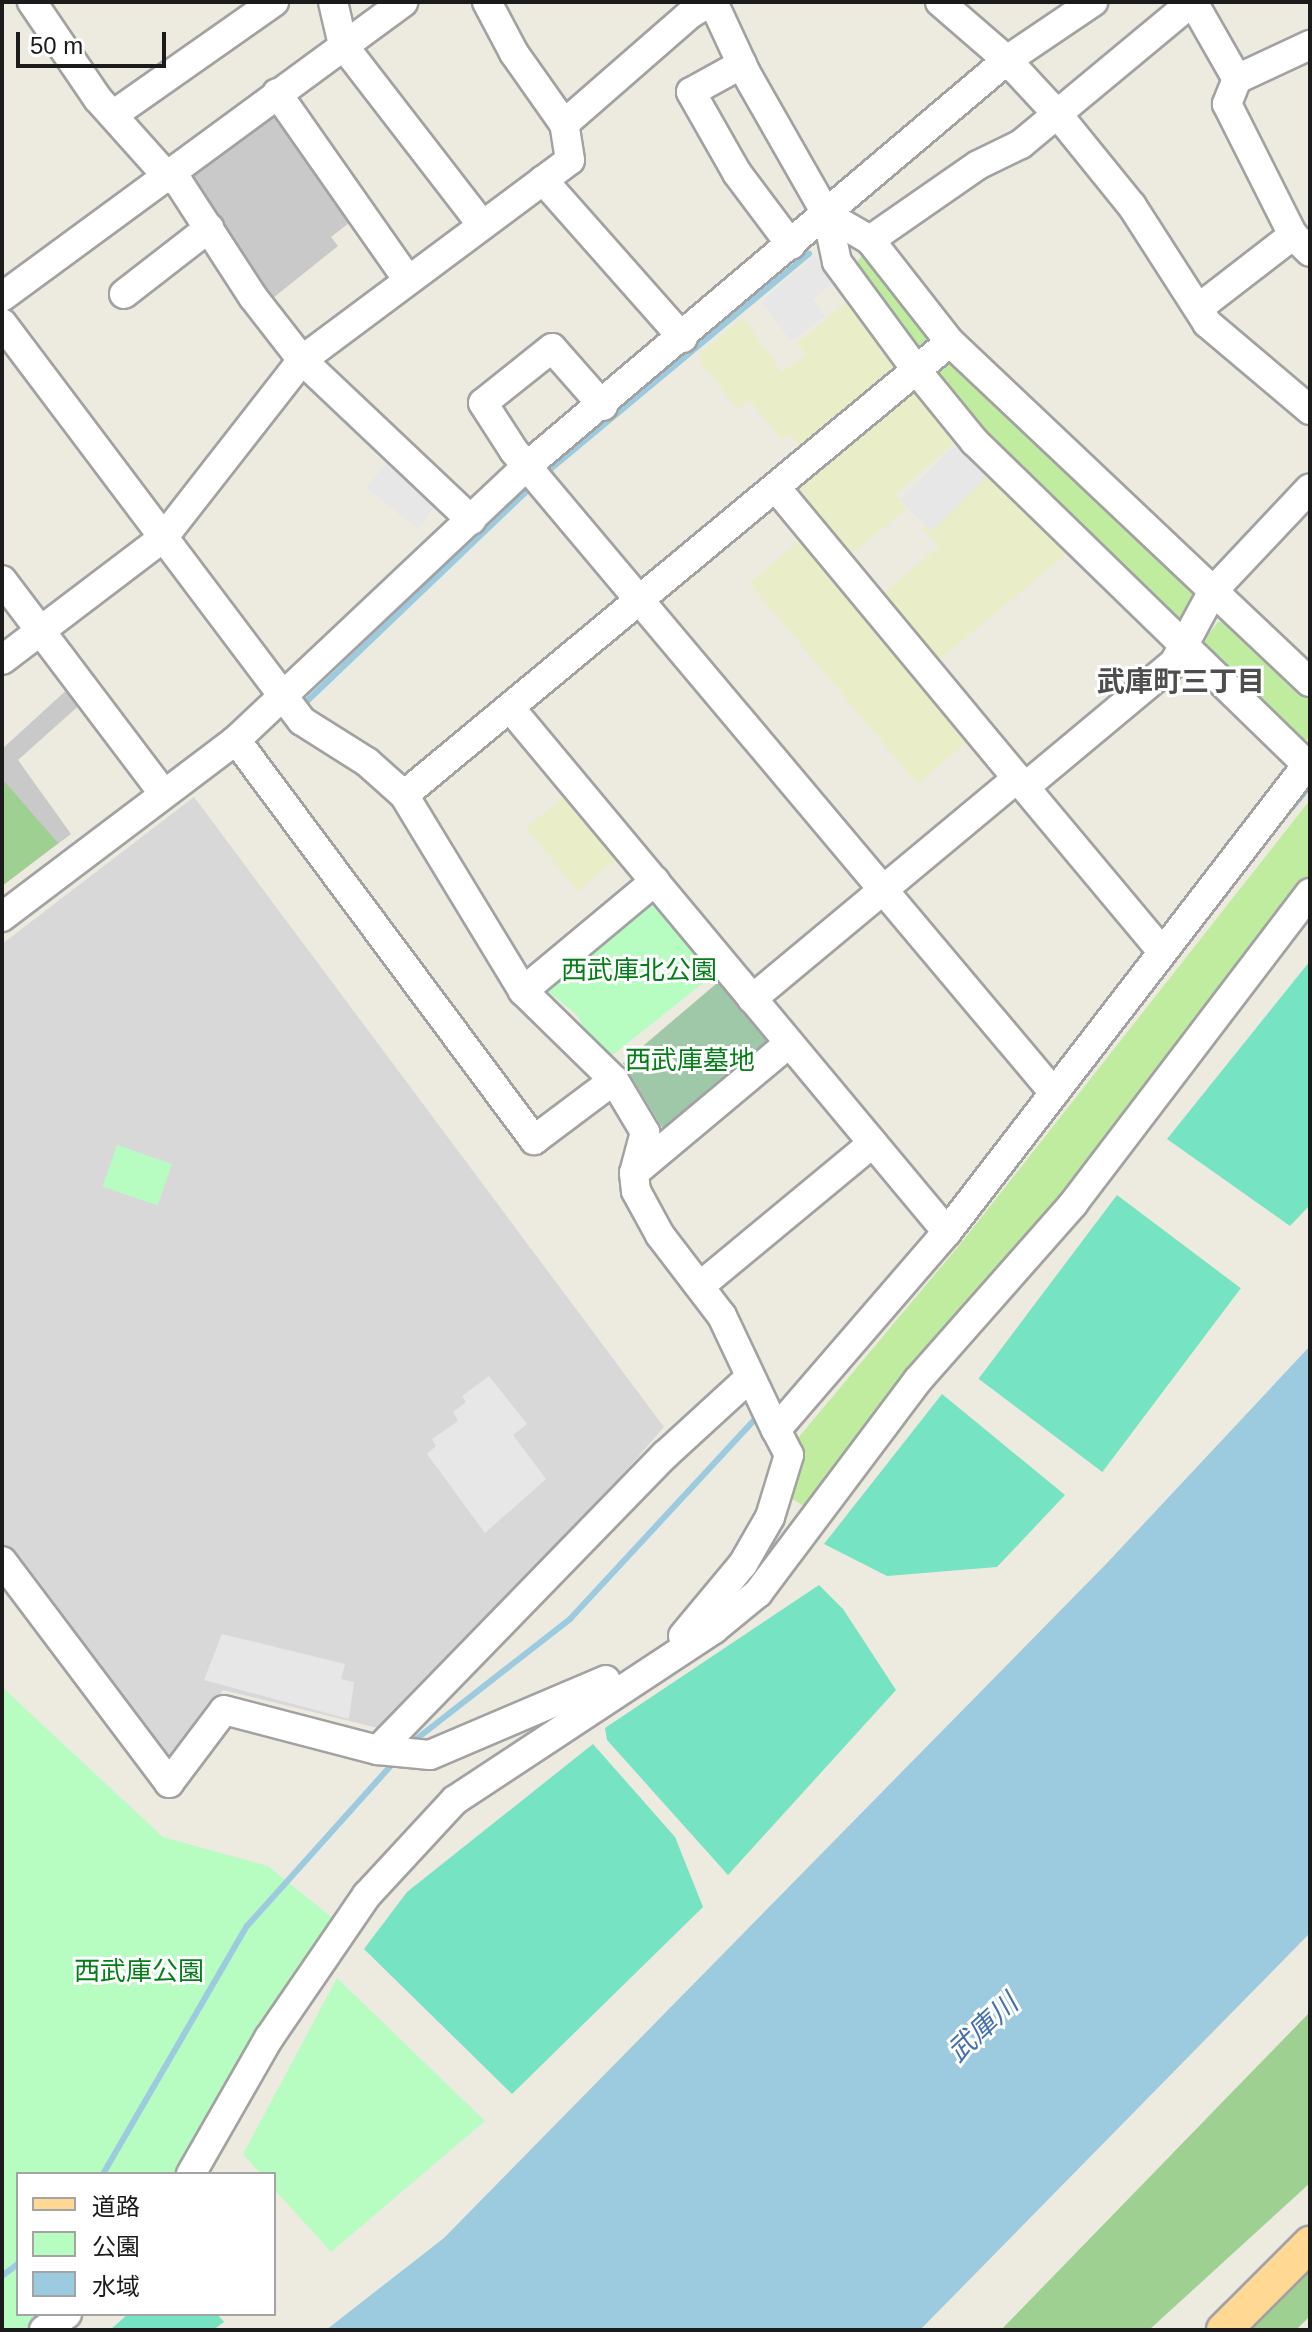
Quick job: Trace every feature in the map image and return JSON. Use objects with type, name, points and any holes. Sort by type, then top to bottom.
[{"type":"main road","points":[[1224,2330],[1310,2244]]},
{"type":"street","points":[[32,2],[113,115],[166,175],[179,183],[302,360],[391,449],[434,479],[471,520]]},
{"type":"street","points":[[113,115],[274,2]]},
{"type":"street","points":[[333,2],[343,45],[482,225]]},
{"type":"street","points":[[2,297],[403,2]]},
{"type":"street","points":[[2,660],[163,538],[302,360],[570,160],[564,124],[514,53],[487,2]]},
{"type":"street","points":[[564,124],[690,14],[712,2],[742,64],[827,215],[837,262],[917,371],[975,442],[1184,648],[1309,763],[1160,949],[947,1232],[776,1430]]},
{"type":"street","points":[[940,2],[1007,60],[1059,116],[1132,206],[1200,307],[1207,323],[1310,410]]},
{"type":"street","points":[[2,917],[236,740],[527,466],[603,406],[1007,60],[1093,2]]},
{"type":"street","points":[[870,240],[1059,116],[1192,2],[1237,79]]},
{"type":"street","points":[[1200,307],[1302,244],[1227,104],[1237,79],[1310,45]]},
{"type":"street","points":[[742,64],[691,92],[737,173],[791,245]]},
{"type":"street","points":[[277,93],[408,280]]},
{"type":"street","points":[[543,180],[683,338]]},
{"type":"street","points":[[827,215],[870,240],[950,342],[1310,682]]},
{"type":"street","points":[[124,294],[209,228]]},
{"type":"street","points":[[2,323],[302,721],[367,762],[404,795],[523,991],[614,1080],[645,1132],[634,1173],[636,1191],[660,1235],[722,1316],[748,1379],[789,1455],[770,1517],[743,1564],[671,1657],[430,1755],[378,1750],[224,1710],[169,1783],[2,1561]]},
{"type":"street","points":[[404,795],[777,489],[950,342]]},
{"type":"street","points":[[603,406],[552,348],[483,403],[527,466],[1054,1093]]},
{"type":"street","points":[[752,999],[1174,663],[1213,591],[1310,488]]},
{"type":"street","points":[[777,489],[1160,949]]},
{"type":"street","points":[[2,580],[164,794]]},
{"type":"street","points":[[511,709],[787,1045],[947,1232]]},
{"type":"street","points":[[236,740],[534,1140],[614,1080]]},
{"type":"street","points":[[523,991],[655,881]]},
{"type":"street","points":[[192,2172],[276,2026],[377,1884],[455,1800],[671,1657],[758,1593],[918,1380],[1073,1204],[1310,893]]},
{"type":"street","points":[[634,1173],[787,1045]]},
{"type":"street","points":[[700,1286],[873,1143]]},
{"type":"street","points":[[378,1750],[665,1455],[748,1379]]},
{"type":"street","points":[[44,2330],[64,2316]]},
{"type":"shaded area","points":[[278,105],[357,217],[331,237],[338,246],[268,302],[186,173]]},
{"type":"shaded area","points":[[814,256],[834,282],[813,300],[825,316],[791,341],[761,302]]},
{"type":"shaded area","points":[[961,438],[993,470],[931,531],[899,500]]},
{"type":"shaded area","points":[[390,459],[441,500],[417,529],[367,488]]},
{"type":"shaded area","points":[[71,686],[83,702],[18,760],[71,834],[2,886],[2,749]]},
{"type":"shaded area","points":[[194,797],[664,1427],[597,1504],[378,1728],[223,1690],[176,1760],[158,1758],[2,1549],[2,944]]},
{"type":"shaded area","points":[[489,1376],[527,1424],[513,1435],[546,1479],[485,1533],[427,1454],[436,1446],[432,1439],[458,1421],[453,1412],[466,1402],[462,1396]]},
{"type":"shaded area","points":[[222,1634],[345,1664],[341,1679],[354,1682],[349,1719],[204,1680]]},
{"type":"green space","points":[[865,252],[932,333],[918,349],[909,347],[853,267]]},
{"type":"green space","points":[[850,300],[898,362],[899,374],[804,449],[790,434],[782,440],[750,400],[738,409],[701,363],[700,353],[743,318],[782,372],[806,355],[797,343]]},
{"type":"green space","points":[[948,360],[959,361],[1196,586],[1196,601],[1185,620],[1171,620],[938,383],[936,372]]},
{"type":"green space","points":[[917,386],[961,438],[895,494],[906,509],[849,556],[796,492],[796,483]]},
{"type":"green space","points":[[993,470],[1073,549],[935,663],[880,596],[939,547],[922,528]]},
{"type":"green space","points":[[805,536],[973,737],[917,784],[749,583]]},
{"type":"green space","points":[[1230,620],[1310,693],[1310,740],[1294,738],[1205,651],[1205,639],[1218,622]]},
{"type":"green space","points":[[4,781],[58,843],[2,886],[2,783]]},
{"type":"green space","points":[[570,791],[623,854],[578,891],[526,828]]},
{"type":"green space","points":[[1310,800],[1310,876],[1239,960],[1128,1115],[808,1509],[791,1498],[802,1469],[798,1438],[962,1242]]},
{"type":"green space","name":"西武庫北公園","points":[[653,892],[718,971],[614,1054],[594,1050],[577,1015],[543,987]]},
{"type":"green space","points":[[1310,961],[1310,1205],[1290,1226],[1167,1139]]},
{"type":"green space","name":"西武庫墓地","points":[[723,978],[771,1037],[771,1048],[672,1129],[663,1129],[623,1063]]},
{"type":"green space","points":[[117,1145],[172,1164],[158,1205],[103,1187]]},
{"type":"green space","points":[[1117,1195],[1241,1288],[1102,1472],[979,1379]]},
{"type":"green space","points":[[942,1394],[1065,1495],[997,1567],[887,1576],[824,1544]]},
{"type":"green space","points":[[819,1585],[843,1609],[896,1690],[728,1875],[607,1740],[605,1728]]},
{"type":"green space","name":"西武庫公園","points":[[2,1687],[163,1837],[268,1866],[334,1919],[176,2172],[16,2172],[16,2316],[42,2316],[23,2330],[2,2330]]},
{"type":"green space","points":[[593,1744],[675,1837],[703,1907],[512,2094],[364,1949],[407,1892]]},
{"type":"green space","points":[[337,1978],[485,2121],[331,2252],[276,2191],[276,2172],[259,2172],[243,2154]]},
{"type":"green space","points":[[1310,2012],[1310,2183],[1149,2330],[1001,2330]]},
{"type":"green space","points":[[1310,2256],[1310,2316],[1296,2330],[1239,2330]]},
{"type":"green space","points":[[126,2316],[219,2316],[224,2322],[213,2330],[110,2330]]},
{"type":"water","name":"武庫川","points":[[1310,1346],[1310,1933],[920,2330],[326,2330],[444,2238],[1108,1562]]},
{"type":"waterway","points":[[547,472],[809,254]]},
{"type":"waterway","points":[[305,703],[534,484]]},
{"type":"waterway","points":[[1283,818],[1310,786]]},
{"type":"waterway","points":[[410,1744],[570,1619],[754,1420]]},
{"type":"waterway","points":[[104,2172],[247,1926],[395,1761]]},
{"type":"waterway","points":[[2,2276],[16,2266]]},
{"type":"district","name":"武庫町三丁目","points":[[1181,682]]}]
